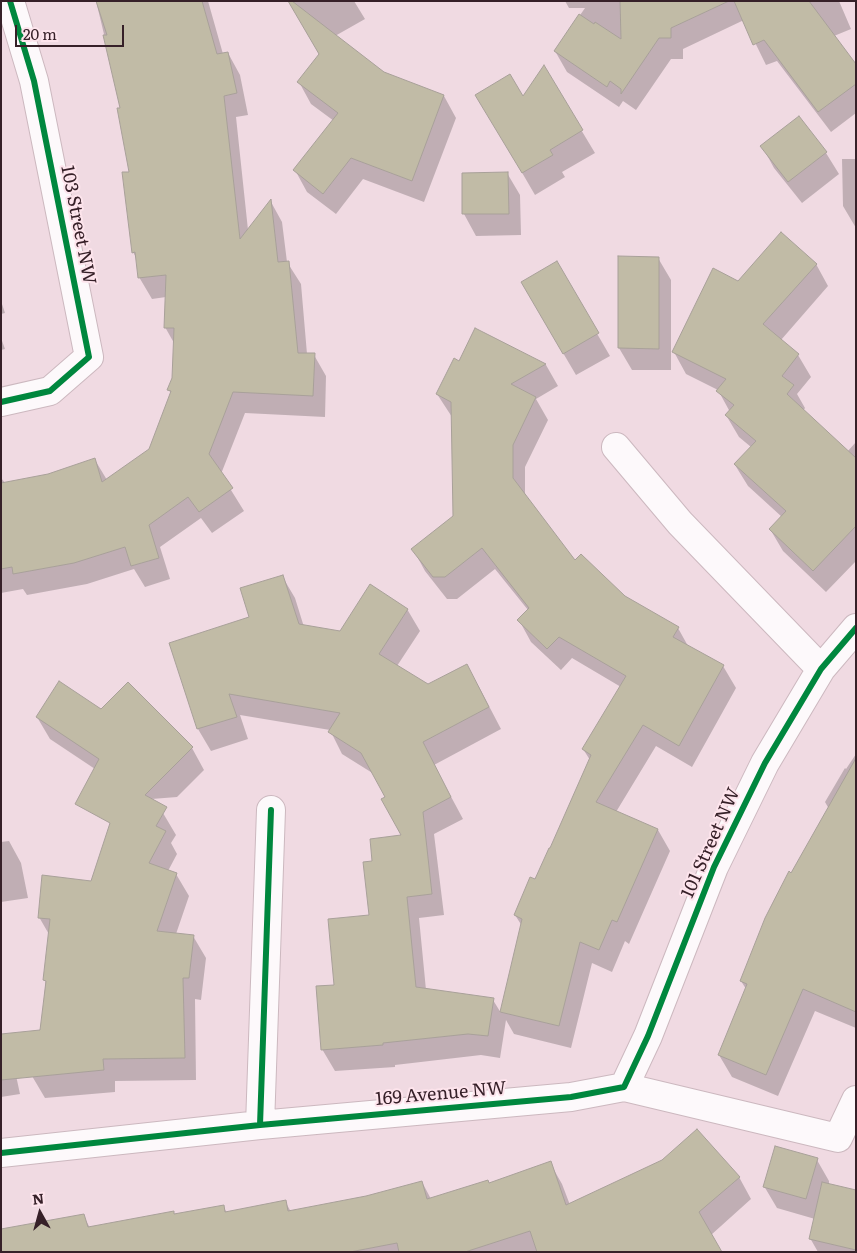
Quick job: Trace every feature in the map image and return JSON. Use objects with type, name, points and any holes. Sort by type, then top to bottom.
[{"type":"street","name":"103 Street NW","points":[[1,402],[50,391],[89,357],[34,81],[10,1]]},
{"type":"street","points":[[616,447],[680,523],[821,669]]},
{"type":"street","name":"101 Street NW","points":[[624,1087],[648,1036],[714,866],[765,763],[821,669],[856,628]]},
{"type":"street","points":[[260,1124],[271,810]]},
{"type":"street","points":[[624,1087],[838,1138],[856,1100]]},
{"type":"street","name":"169 Avenue NW","points":[[1,1153],[260,1124],[571,1097],[624,1087]]},
{"type":"building","points":[[96,1],[202,1],[217,54],[228,52],[237,93],[224,96],[240,239],[271,199],[278,262],[289,261],[298,353],[315,353],[313,396],[233,392],[209,454],[233,488],[199,512],[188,497],[149,525],[159,558],[131,566],[125,547],[74,563],[13,574],[12,567],[1,569],[1,483],[48,474],[95,458],[102,482],[149,449],[171,391],[167,390],[172,378],[174,328],[164,328],[166,275],[138,278],[135,252],[132,253],[122,172],[129,172],[117,108],[120,108],[103,35],[107,35]]},
{"type":"building","points":[[288,1],[292,1],[384,72],[444,95],[412,181],[351,158],[323,194],[293,170],[338,113],[297,82],[319,54]]},
{"type":"building","points":[[620,1],[729,1],[671,28],[671,38],[659,38],[621,94],[621,89],[610,81],[607,87],[554,51],[579,14],[621,39]]},
{"type":"building","points":[[734,1],[809,1],[856,64],[856,84],[818,112],[764,40],[753,45]]},
{"type":"building","points":[[544,65],[583,130],[550,150],[553,155],[522,173],[475,95],[510,74],[523,96]]},
{"type":"building","points":[[799,116],[827,152],[788,182],[760,146]]},
{"type":"building","points":[[508,172],[509,214],[462,214],[462,173]]},
{"type":"building","points":[[781,232],[817,264],[763,324],[799,354],[782,376],[794,385],[787,394],[856,458],[856,526],[813,571],[769,529],[786,511],[734,464],[756,441],[725,415],[734,405],[716,391],[726,379],[672,352],[713,268],[738,281]]},
{"type":"building","points":[[618,256],[659,257],[659,349],[618,348]]},
{"type":"building","points":[[557,261],[599,333],[563,354],[521,282]]},
{"type":"building","points":[[475,328],[546,364],[511,384],[536,397],[513,445],[513,478],[575,560],[581,554],[625,596],[679,627],[673,637],[724,665],[679,746],[643,725],[596,802],[658,829],[617,922],[612,920],[599,950],[580,942],[559,1026],[500,1012],[522,919],[514,915],[530,877],[535,879],[550,848],[591,755],[582,749],[626,676],[559,637],[547,649],[517,620],[529,608],[482,548],[445,577],[433,577],[411,549],[453,516],[451,402],[436,394],[454,358],[459,361]]},
{"type":"building","points":[[283,575],[299,624],[340,631],[370,584],[408,609],[379,654],[428,684],[467,664],[489,707],[423,742],[451,797],[423,812],[432,894],[407,897],[416,987],[494,998],[488,1036],[468,1034],[383,1043],[383,1045],[321,1050],[316,986],[334,985],[328,919],[369,915],[363,862],[372,861],[370,839],[401,835],[381,799],[385,797],[361,753],[328,732],[340,713],[229,694],[237,717],[197,729],[169,643],[249,617],[240,588]]},
{"type":"building","points":[[59,681],[101,709],[128,682],[193,747],[145,795],[167,807],[156,826],[166,831],[149,863],[177,873],[157,931],[194,935],[189,978],[183,978],[185,1058],[103,1059],[104,1070],[1,1080],[1,1034],[40,1030],[46,981],[43,980],[50,919],[38,918],[42,875],[91,881],[110,823],[75,804],[99,759],[36,717]]},
{"type":"building","points":[[856,758],[856,1012],[803,989],[766,1075],[718,1055],[747,984],[740,981],[765,918],[789,871],[791,873]]},
{"type":"building","points":[[697,1129],[740,1177],[699,1212],[722,1252],[537,1252],[530,1231],[465,1252],[399,1252],[397,1243],[350,1252],[1,1252],[1,1229],[84,1214],[88,1227],[174,1211],[174,1214],[224,1205],[225,1212],[286,1200],[288,1211],[366,1196],[422,1181],[427,1199],[488,1180],[489,1183],[551,1161],[566,1205],[662,1160]]},
{"type":"building","points":[[775,1146],[818,1158],[806,1199],[763,1187]]},
{"type":"building","points":[[822,1182],[856,1190],[856,1250],[809,1239]]},
{"type":"cycle path","points":[[1,402],[50,391],[89,357],[34,81],[10,1]]},
{"type":"cycle path","points":[[1,1153],[260,1125],[571,1097],[624,1087],[648,1036],[714,867],[765,763],[821,669],[856,628]]},
{"type":"cycle path","points":[[260,1125],[271,810]]}]
